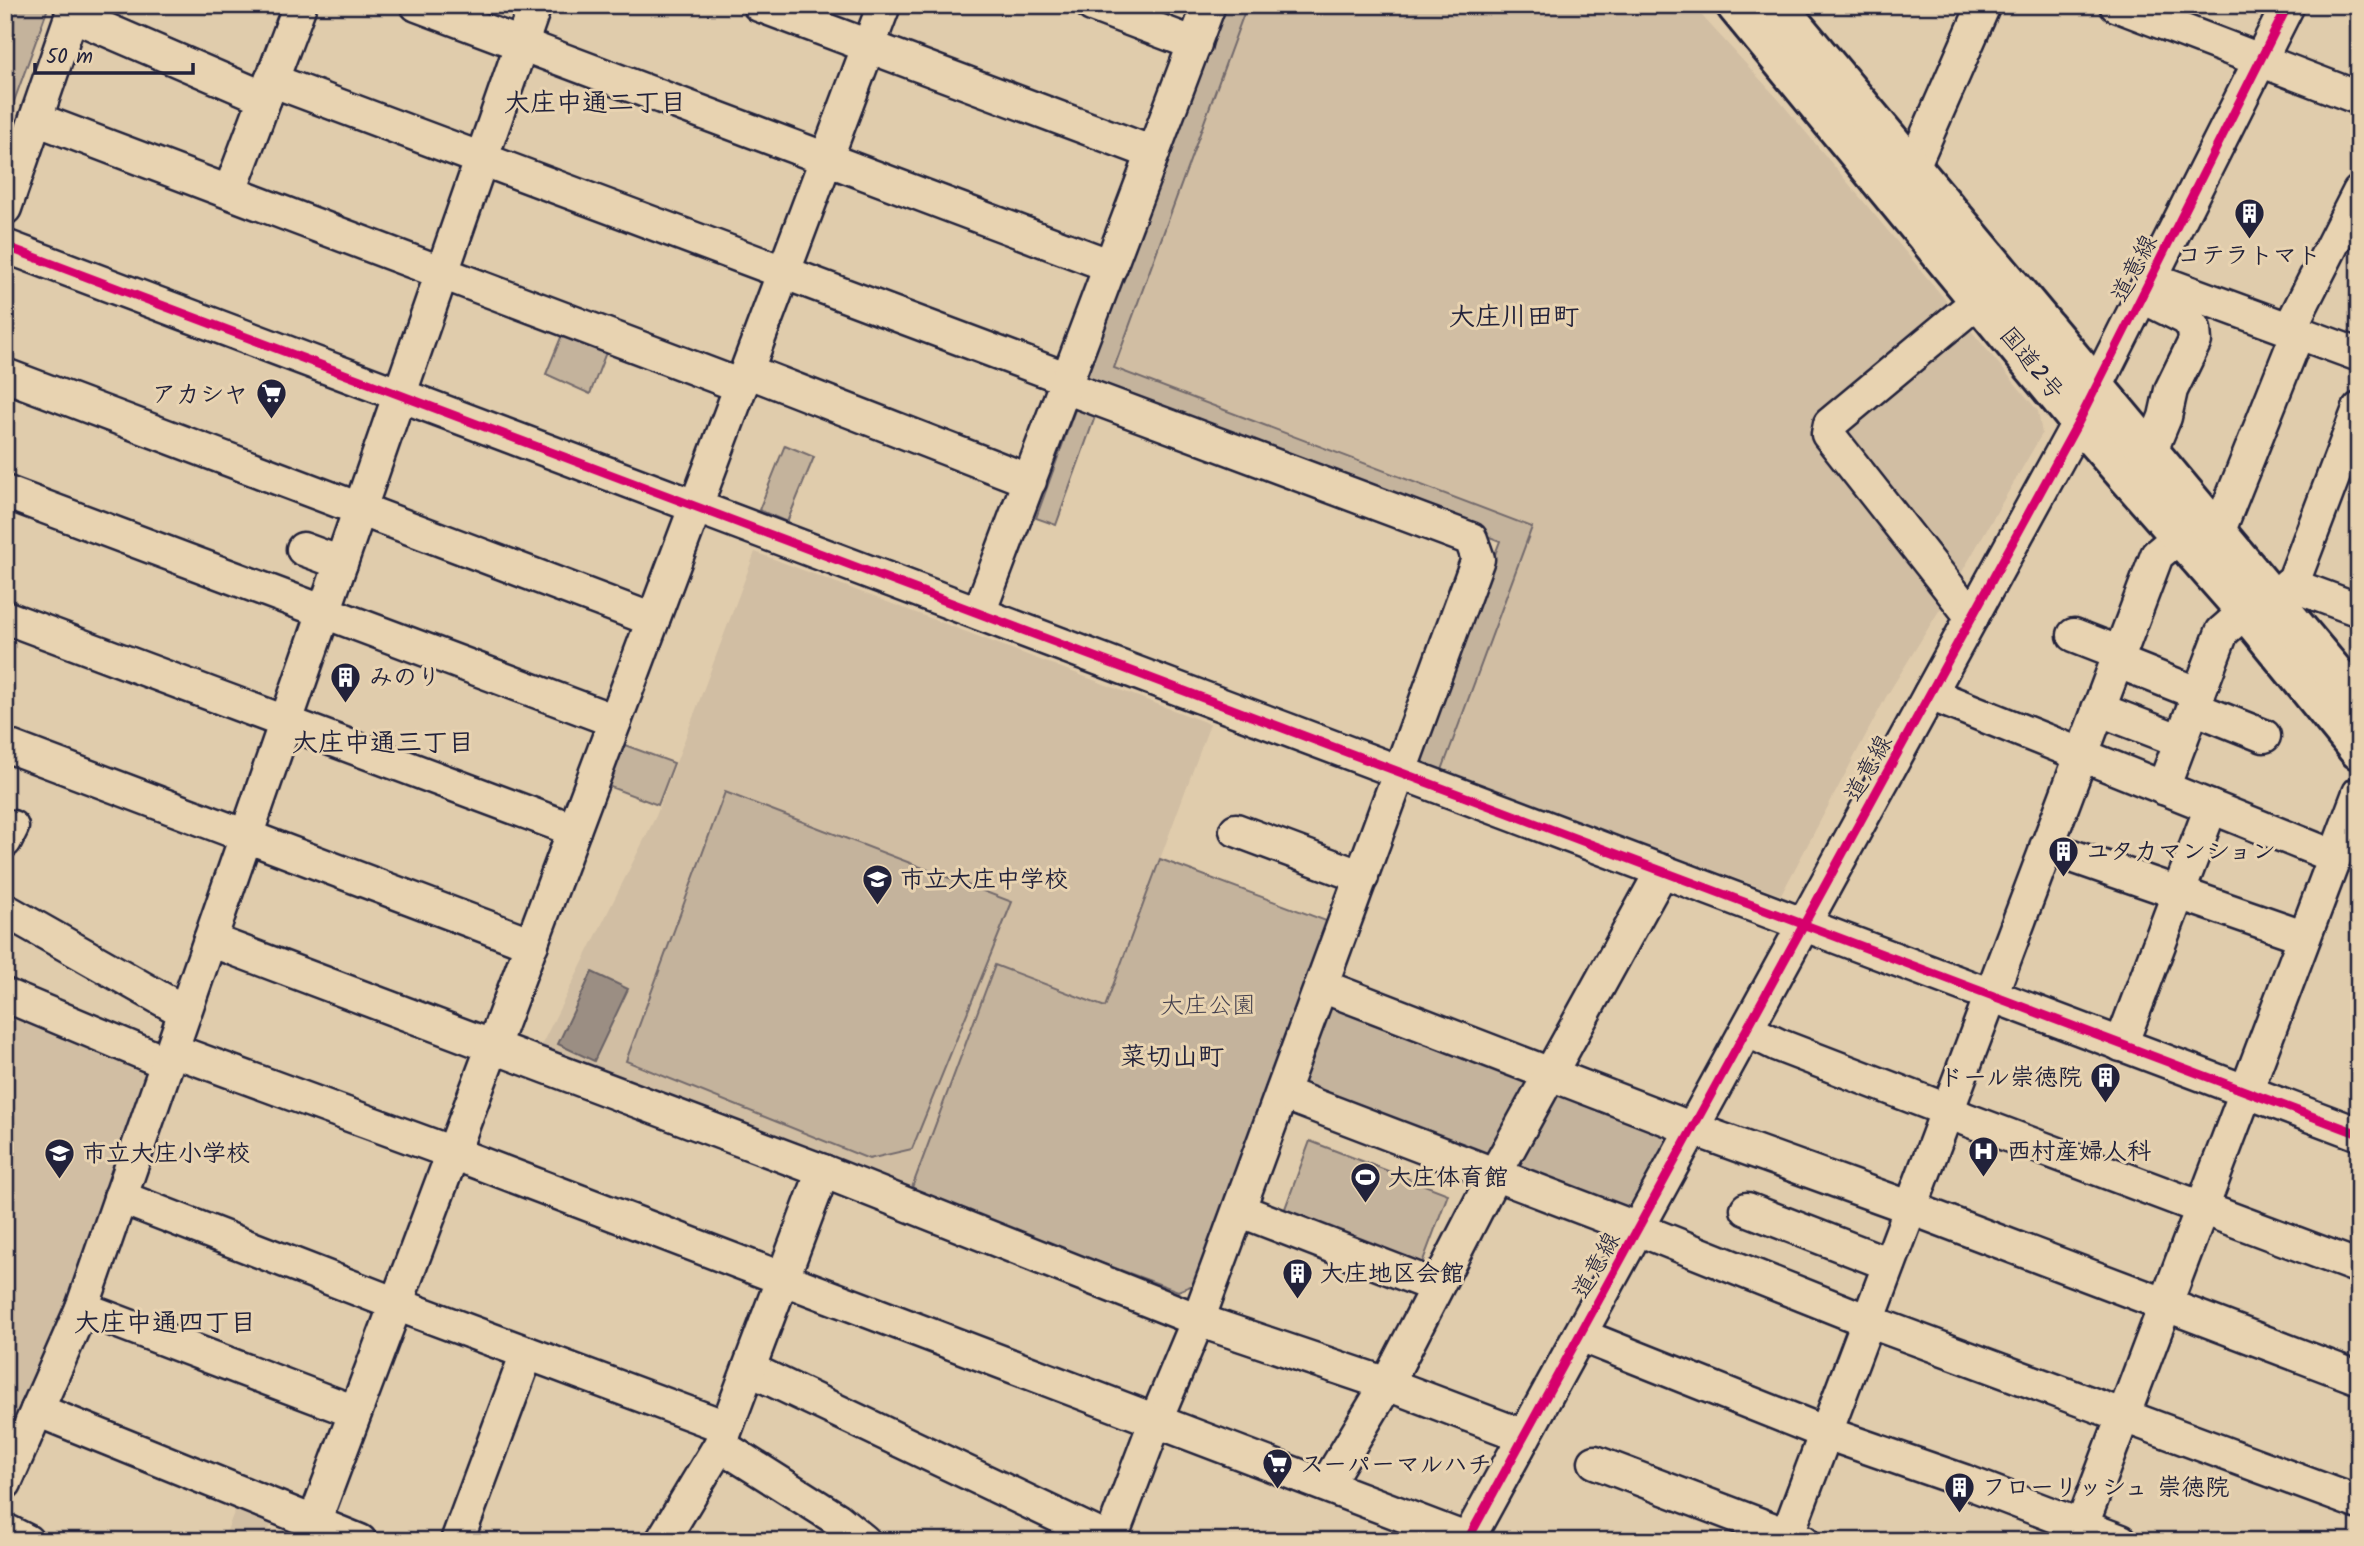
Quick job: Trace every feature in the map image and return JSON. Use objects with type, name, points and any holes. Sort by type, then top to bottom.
[{"type":"highway","name":"国道2号","points":[[1736,5],[1979,300],[2087,404],[2150,453],[2200,534]]},
{"type":"highway","name":"国道2号","points":[[1776,5],[1912,169],[2087,404],[2200,534],[2269,598],[2359,703]]},
{"type":"highway","name":"国道2号","points":[[2269,598],[2359,750]]},
{"type":"street","points":[[230,191],[300,5]]},
{"type":"street","points":[[418,5],[1111,266]]},
{"type":"street","points":[[5,1483],[82,1308],[170,1056],[183,1011],[535,5]]},
{"type":"street","points":[[758,5],[1153,153]]},
{"type":"street","points":[[311,1531],[884,5]]},
{"type":"street","points":[[1092,5],[1195,44]]},
{"type":"street","points":[[979,613],[1209,5]]},
{"type":"street","points":[[1912,169],[1984,5]]},
{"type":"street","name":"道意線","points":[[1469,1540],[2087,404],[2288,5]]},
{"type":"street","points":[[2120,6],[2359,98]]},
{"type":"street","points":[[5,208],[74,10],[268,89],[481,160],[784,272],[1471,539],[1478,559],[1198,1320],[1110,1541],[749,1368]]},
{"type":"street","points":[[36,119],[442,273],[1030,481]]},
{"type":"street","points":[[1595,1462],[1792,1539],[1825,1433],[2157,555],[2200,534],[2295,340],[2290,328],[2359,192]]},
{"type":"street","points":[[5,246],[2359,1134]]},
{"type":"street","points":[[2146,287],[2290,328],[2359,355]]},
{"type":"street","points":[[2146,287],[2187,319],[2194,329],[2195,341],[2171,390],[2165,416],[2150,453]]},
{"type":"street","points":[[1972,617],[1828,434],[1830,424],[1979,300]]},
{"type":"street","points":[[5,375],[653,621]]},
{"type":"street","points":[[2163,788],[2222,632],[2294,580],[2359,409]]},
{"type":"street","points":[[5,492],[615,721]]},
{"type":"street","points":[[305,543],[343,558]]},
{"type":"street","points":[[2269,598],[2359,610]]},
{"type":"street","points":[[5,617],[574,830]]},
{"type":"street","points":[[2074,635],[2264,736]]},
{"type":"street","points":[[1930,694],[2333,856]]},
{"type":"street","points":[[2098,709],[2181,741]]},
{"type":"street","points":[[5,745],[247,834],[532,944]]},
{"type":"street","points":[[2078,1533],[2359,793]]},
{"type":"street","points":[[2121,1045],[2211,807]]},
{"type":"street","points":[[1236,830],[1362,877]]},
{"type":"street","points":[[2046,847],[2303,936]]},
{"type":"street","points":[[1326,1485],[1387,1384],[1435,1286],[1495,1174],[1662,871]]},
{"type":"street","points":[[5,910],[183,1011]]},
{"type":"street","points":[[210,940],[823,1171],[1198,1320],[1387,1384],[1524,1436]]},
{"type":"street","points":[[1322,986],[1693,1129],[2359,1378]]},
{"type":"street","points":[[5,995],[170,1056],[453,1153],[1469,1540]]},
{"type":"street","points":[[1747,1030],[1778,1045],[1965,1119],[2359,1267]]},
{"type":"street","points":[[1282,1093],[1638,1229],[1868,1321],[2359,1503]]},
{"type":"street","points":[[676,1536],[723,1436],[823,1171]]},
{"type":"street","points":[[120,1197],[527,1353],[723,1436],[864,1541]]},
{"type":"street","points":[[1747,1209],[1889,1265]]},
{"type":"street","points":[[1239,1210],[1435,1286]]},
{"type":"street","points":[[82,1308],[355,1412]]},
{"type":"street","points":[[1580,1335],[1825,1433],[1965,1481],[2078,1533],[2121,1541]]},
{"type":"street","points":[[457,1541],[527,1353]]},
{"type":"street","points":[[37,1410],[311,1531],[360,1541]]},
{"type":"street","points":[[5,1530],[27,1541]]},
{"type":"shaded area","points":[[1247,5],[1692,5],[1779,100],[2038,411],[2042,434],[1886,697],[1781,895],[1442,770],[1531,527],[1113,368]]},
{"type":"shaded area","name":"市立大庄中学校","points":[[755,552],[1210,724],[1021,1235],[537,1054],[656,816]]},
{"type":"shaded area","points":[[592,972],[628,989],[594,1061],[558,1044]]},
{"type":"shaded area","name":"市立大庄小学校","points":[[5,1011],[150,1072],[76,1287],[5,1442]]},
{"type":"shaded area","points":[[238,1502],[275,1518],[263,1541],[223,1541]]},
{"type":"green space","points":[[5,5],[49,5],[5,126]]},
{"type":"green space","points":[[1227,5],[1247,5],[1114,368],[1532,527],[1442,770],[1417,761],[1500,541],[1085,379]]},
{"type":"green space","points":[[564,330],[608,347],[590,394],[546,374]]},
{"type":"green space","points":[[1083,405],[1097,411],[1056,525],[1036,518],[1075,410]]},
{"type":"green space","points":[[785,445],[814,457],[787,522],[759,510]]},
{"type":"green space","points":[[622,744],[674,763],[658,805],[605,785]]},
{"type":"green space","points":[[725,792],[1012,902],[912,1149],[869,1159],[626,1061]]},
{"type":"green space","name":"大庄公園","points":[[1160,859],[1329,922],[1304,991],[1672,1133],[1628,1213],[1270,1078],[1196,1284],[1178,1291],[910,1193],[995,965],[1105,1007]]},
{"type":"green space","name":"大庄体育館","points":[[1310,1141],[1448,1194],[1421,1266],[1283,1214]]},
{"type":"cycle path","points":[[1467,1541],[2079,421],[2288,5]]},
{"type":"cycle path","points":[[5,246],[2359,1134]]},
{"type":"place","name":"コテラトマト","points":[[2249,240]]},
{"type":"place","name":"アカシヤ","points":[[271,421]]},
{"type":"place","name":"みのり","points":[[346,704]]},
{"type":"place","name":"ユタカマンション","points":[[2063,878]]},
{"type":"place","name":"市立大庄中学校","points":[[877,906]]},
{"type":"place","name":"ドール崇徳院","points":[[2105,1104]]},
{"type":"place","name":"西村産婦人科","points":[[1984,1178]]},
{"type":"place","name":"市立大庄小学校","points":[[59,1180]]},
{"type":"place","name":"大庄体育館","points":[[1365,1204]]},
{"type":"place","name":"大庄地区会館","points":[[1297,1300]]},
{"type":"place","name":"スーパーマルハチ","points":[[1277,1491]]},
{"type":"place","name":"フローリッシュ 崇徳院","points":[[1959,1514]]},
{"type":"district","name":"大庄中通二丁目","points":[[595,102]]},
{"type":"district","name":"大庄川田町","points":[[1514,316]]},
{"type":"district","name":"大庄中通三丁目","points":[[383,742]]},
{"type":"district","name":"菜切山町","points":[[1172,1056]]},
{"type":"district","name":"大庄中通四丁目","points":[[165,1322]]}]
